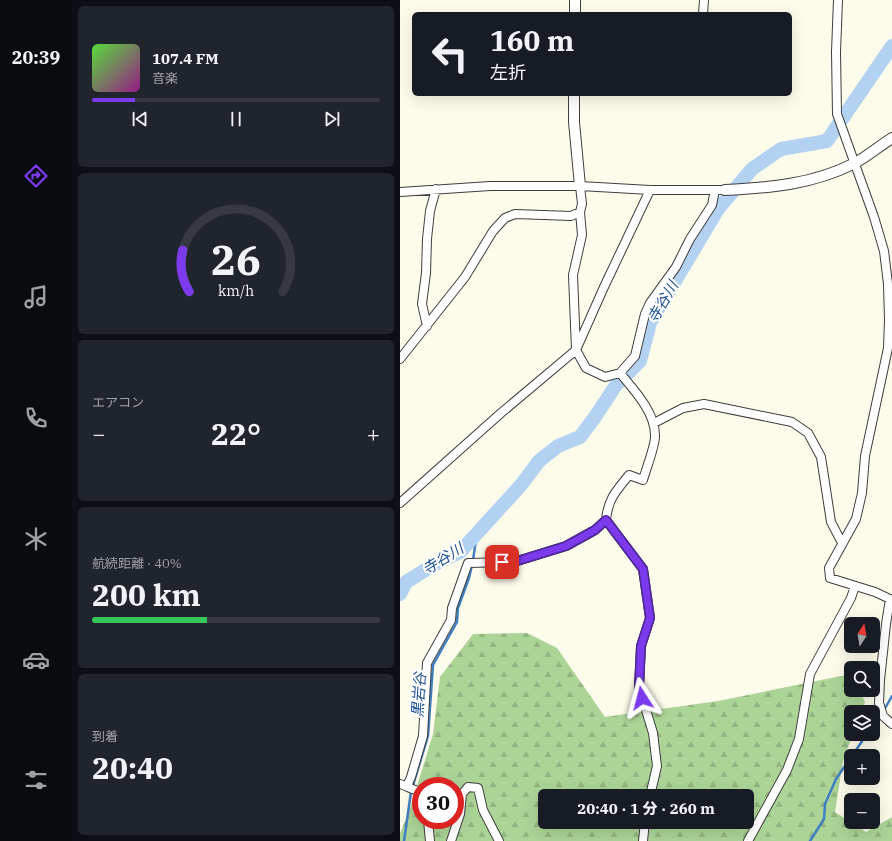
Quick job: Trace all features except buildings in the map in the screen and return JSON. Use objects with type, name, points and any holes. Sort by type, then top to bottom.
[{"type":"street","points":[[575,0],[575,12]]},
{"type":"street","points":[[703,12],[704,0]]},
{"type":"street","points":[[838,0],[836,52],[837,114],[884,251],[888,284],[889,320],[888,348],[865,456],[856,519],[829,568],[830,578],[875,592],[891,600],[886,624],[879,703],[882,713],[892,724]]},
{"type":"street","points":[[574,96],[574,122],[582,204],[580,212],[582,235],[573,275],[576,350],[586,368],[605,377],[620,373],[635,356],[645,314],[650,303],[676,267],[690,239],[712,206],[720,190]]},
{"type":"street","points":[[400,192],[490,186],[580,186],[650,190],[720,190],[783,186],[806,182],[831,174],[855,163],[892,138]]},
{"type":"street","points":[[427,326],[422,304],[426,273],[430,211],[436,189]]},
{"type":"street","points":[[400,503],[501,412],[576,350],[650,190]]},
{"type":"street","points":[[400,359],[465,277],[493,231],[505,218],[515,214],[571,216],[580,212]]},
{"type":"street","points":[[620,373],[639,394],[654,423],[656,436],[643,480],[628,475],[614,494],[607,508],[606,520],[643,569],[650,618],[641,646],[639,687],[653,733],[657,766],[652,789]]},
{"type":"street","points":[[654,423],[683,408],[704,404],[792,422],[808,433],[821,456],[831,522],[842,544]]},
{"type":"street","points":[[410,788],[411,777],[423,736],[428,663],[451,620],[452,608],[468,563],[514,562],[566,546],[595,530],[606,520]]},
{"type":"street","points":[[748,841],[787,770],[799,739],[810,674],[851,598],[855,586]]},
{"type":"street","points":[[451,841],[460,814],[462,794],[468,787],[478,788],[483,810],[499,841]]},
{"type":"street","points":[[429,829],[430,841]]},
{"type":"street","points":[[643,841],[644,829]]},
{"type":"green space","points":[[527,633],[557,648],[605,717],[718,701],[844,675],[844,697],[862,697],[865,702],[864,705],[844,705],[844,741],[850,741],[847,749],[844,749],[844,758],[835,812],[844,818],[844,829],[861,829],[866,832],[871,829],[880,829],[880,824],[892,817],[892,841],[400,841],[400,833],[412,802],[412,829],[464,829],[464,777],[420,777],[433,734],[440,677],[473,634]]},
{"type":"waterway","name":"寺谷川","points":[[400,594],[406,582],[435,564],[460,552],[521,485],[539,461],[558,446],[580,437],[616,385],[640,361],[650,323],[718,209],[752,169],[781,149],[827,141],[892,46]]},
{"type":"waterway","name":"黒岩谷","points":[[473,560],[477,533]]},
{"type":"waterway","name":"黒岩谷","points":[[404,841],[411,792],[428,736],[433,665],[457,622],[458,608],[472,565]]},
{"type":"waterway","points":[[884,710],[892,696]]},
{"type":"waterway","points":[[857,749],[862,741]]},
{"type":"waterway","points":[[810,841],[824,819],[825,804],[836,779],[844,767]]},
{"type":"route","points":[[502,562],[514,562],[566,546],[595,530],[606,520],[643,569],[650,618],[641,646],[639,687],[642,698]]}]
